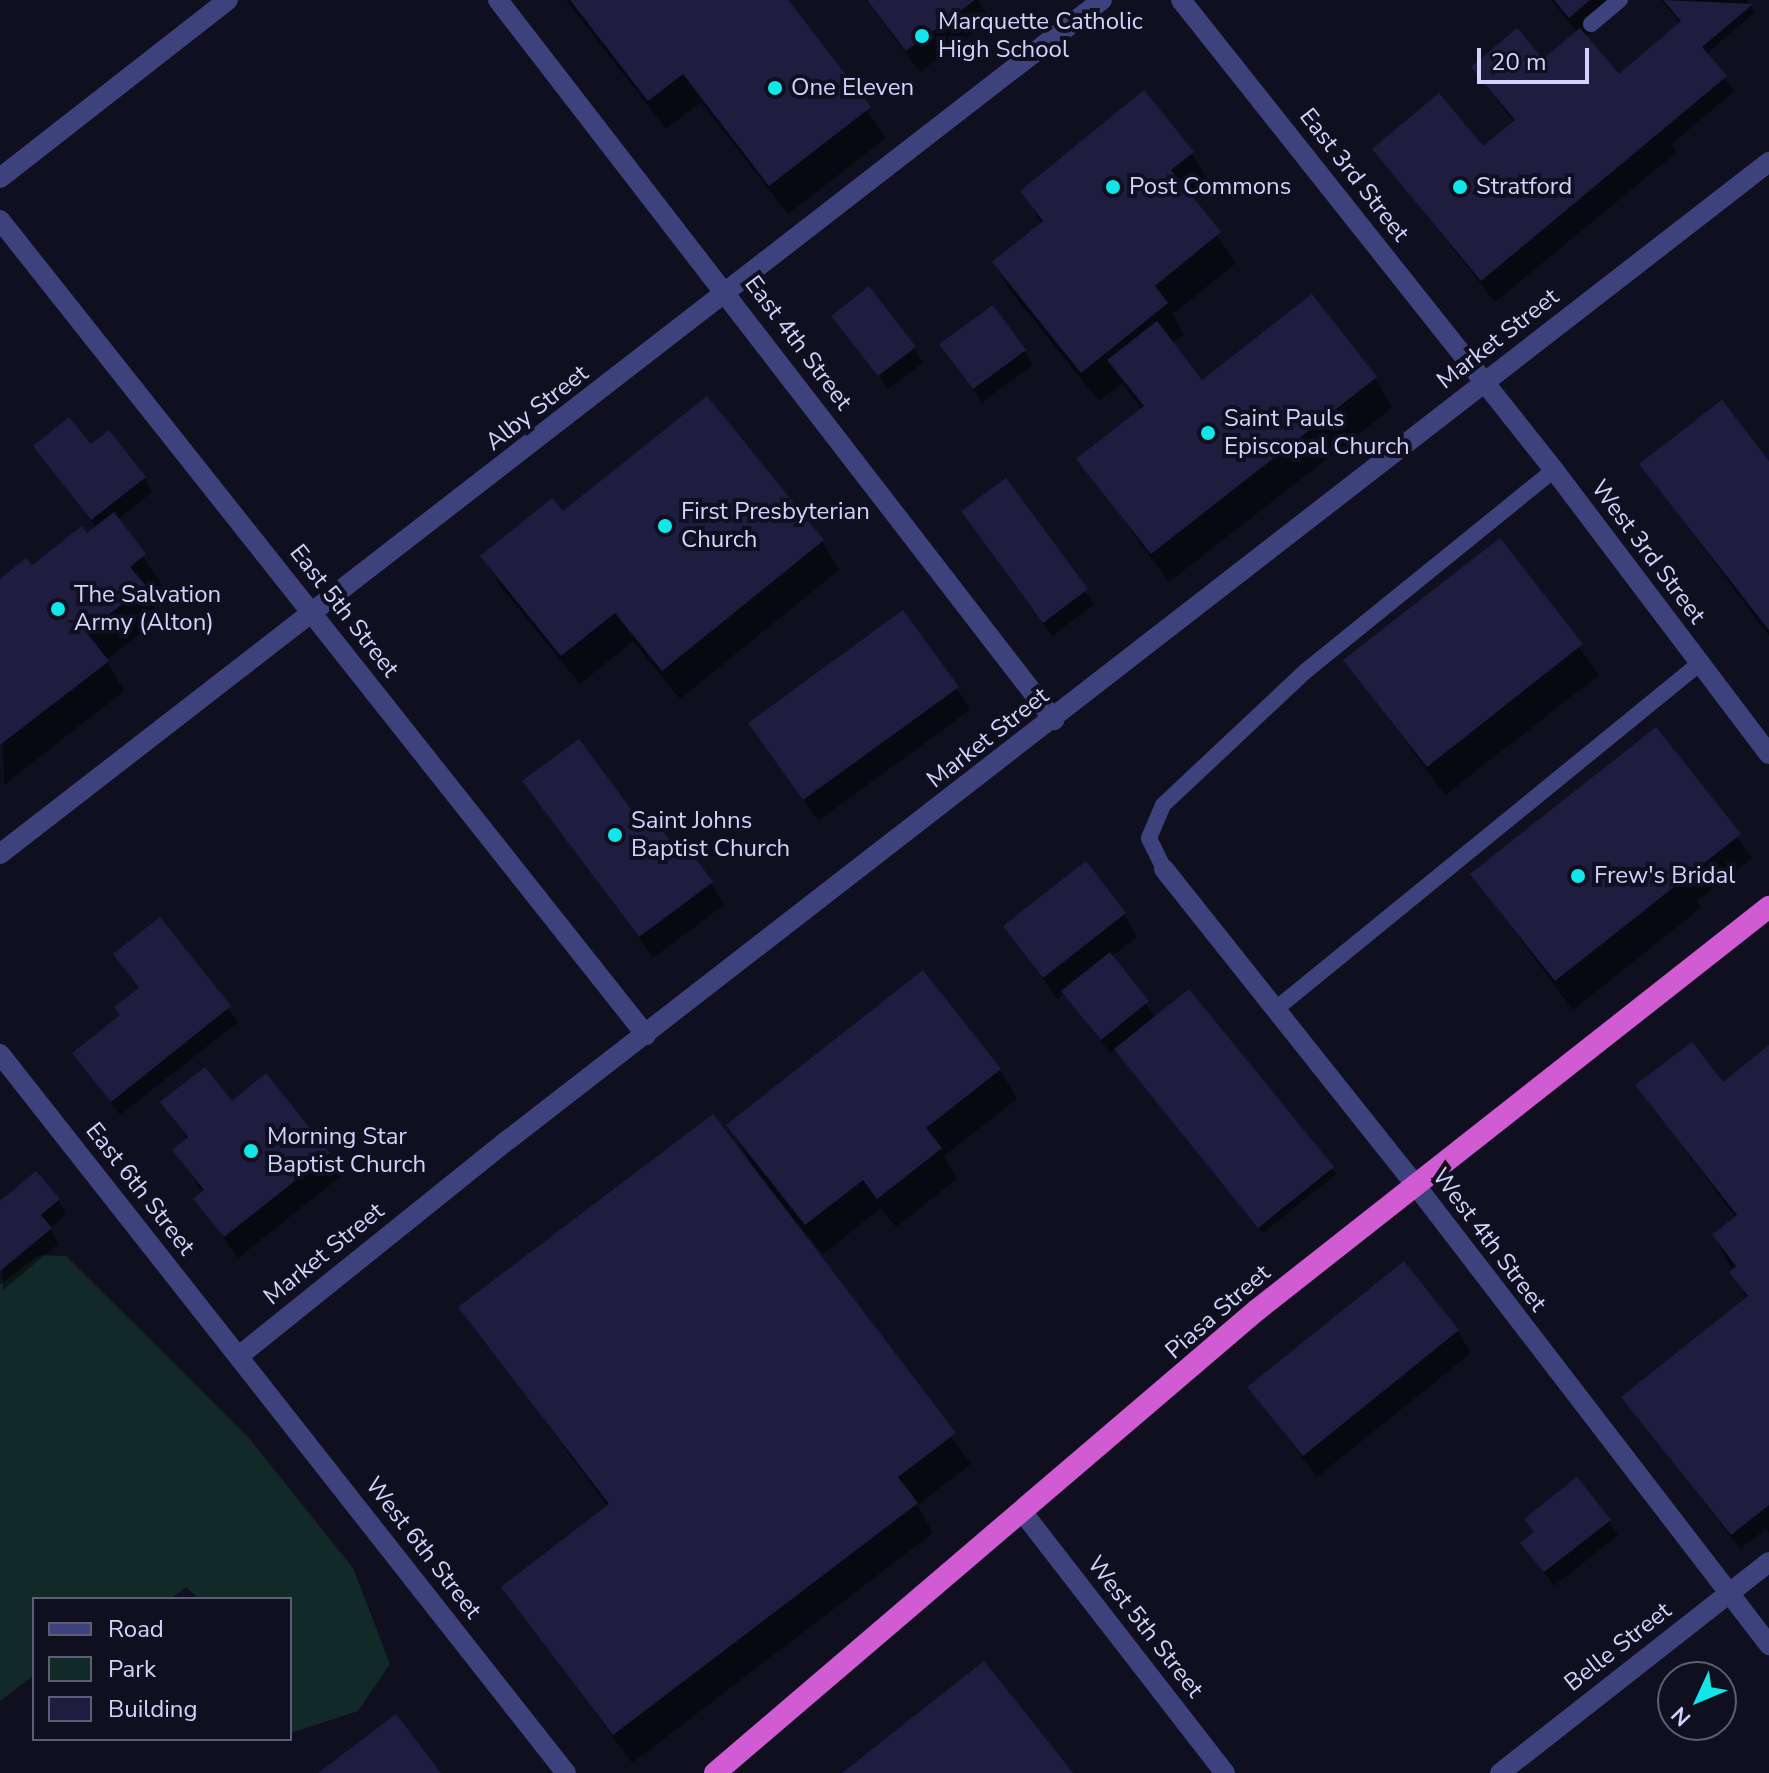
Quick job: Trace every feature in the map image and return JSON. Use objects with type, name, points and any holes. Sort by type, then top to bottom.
[{"type":"highway","name":"Piasa Street","points":[[715,1773],[1024,1514],[1257,1310],[1414,1183],[1769,907]]},
{"type":"street","points":[[0,178],[228,0]]},
{"type":"street","name":"East 4th Street","points":[[498,0],[1054,720]]},
{"type":"street","name":"Alby Street","points":[[0,854],[727,294],[1102,0]]},
{"type":"street","name":"East 3rd Street","points":[[1181,0],[1485,382]]},
{"type":"street","name":"Market Street","points":[[239,1356],[646,1035],[1769,162]]},
{"type":"street","name":"East 5th Street","points":[[0,220],[646,1035]]},
{"type":"street","name":"West 3rd Street","points":[[1485,382],[1769,754]]},
{"type":"street","name":"West 4th Street","points":[[1164,869],[1414,1183],[1769,1645]]},
{"type":"street","name":"East 6th Street","points":[[0,1054],[239,1356]]},
{"type":"street","name":"West 6th Street","points":[[239,1356],[566,1773]]},
{"type":"street","name":"West 5th Street","points":[[1024,1514],[1225,1773]]},
{"type":"street","name":"Belle Street","points":[[1500,1773],[1769,1562]]},
{"type":"lane","points":[[1591,24],[1620,0]]},
{"type":"lane","points":[[1164,869],[1149,838],[1163,805],[1307,670],[1554,470]]},
{"type":"lane","points":[[1277,1008],[1699,664]]},
{"type":"green space","points":[[39,1255],[66,1256],[247,1436],[353,1568],[390,1664],[358,1711],[292,1732],[292,1597],[197,1597],[186,1587],[173,1597],[32,1597],[32,1677],[0,1701],[0,1284]]},
{"type":"building","name":"One Eleven","points":[[570,0],[788,0],[871,107],[769,186],[683,74],[648,101]]},
{"type":"building","points":[[867,0],[975,0],[906,51]]},
{"type":"building","points":[[1554,0],[1590,0],[1569,18]]},
{"type":"building","points":[[1663,0],[1753,4],[1702,47],[1727,76],[1481,281],[1372,149],[1439,93],[1483,146],[1515,120],[1471,67],[1517,28],[1543,59],[1580,28],[1619,74],[1681,21]]},
{"type":"building","points":[[1144,90],[1194,152],[1171,170],[1221,232],[1155,286],[1168,303],[1081,373],[992,262],[1043,221],[1020,191]]},
{"type":"building","points":[[869,286],[916,347],[878,376],[831,316]]},
{"type":"building","name":"Saint Pauls Episcopal Church","points":[[1312,294],[1377,377],[1151,554],[1076,459],[1144,406],[1107,360],[1157,321],[1202,380]]},
{"type":"building","points":[[993,305],[1026,350],[973,389],[939,344]]},
{"type":"building","name":"First Presbyterian Church","points":[[707,396],[824,540],[662,671],[615,613],[561,656],[480,556],[552,498],[563,511]]},
{"type":"building","points":[[1722,400],[1769,461],[1769,630],[1639,464]]},
{"type":"building","points":[[69,417],[91,444],[109,430],[146,477],[91,520],[33,446]]},
{"type":"building","points":[[1006,478],[1088,589],[1043,623],[961,511]]},
{"type":"building","name":"The Salvation Army (Alton)","points":[[114,512],[146,554],[130,567],[146,586],[86,632],[109,661],[0,745],[0,579],[26,558],[32,565],[82,526],[87,533]]},
{"type":"building","points":[[1500,538],[1583,644],[1427,767],[1343,660]]},
{"type":"building","points":[[903,610],[959,687],[803,800],[748,723]]},
{"type":"building","name":"Frew's Bridal","points":[[1656,727],[1741,834],[1555,981],[1470,874]]},
{"type":"building","name":"Saint Johns Baptist Church","points":[[579,739],[639,820],[649,812],[682,857],[690,851],[713,882],[639,937],[522,781]]},
{"type":"building","points":[[1086,861],[1126,913],[1043,978],[1003,926]]},
{"type":"building","points":[[160,917],[231,1006],[111,1102],[72,1053],[120,1015],[114,1007],[139,988],[113,954]]},
{"type":"building","points":[[1110,952],[1149,1001],[1101,1040],[1061,991]]},
{"type":"building","points":[[923,970],[1001,1069],[926,1128],[942,1148],[877,1199],[863,1180],[805,1225],[726,1125]]},
{"type":"building","points":[[1189,989],[1334,1167],[1258,1228],[1114,1049]]},
{"type":"building","points":[[1692,1042],[1723,1082],[1769,1045],[1769,1505],[1731,1535],[1621,1397],[1748,1296],[1729,1272],[1736,1266],[1712,1235],[1737,1215],[1635,1085]]},
{"type":"building","name":"Morning Star Baptist Church","points":[[205,1067],[232,1101],[266,1073],[330,1153],[224,1237],[193,1199],[204,1190],[172,1150],[188,1137],[160,1102]]},
{"type":"building","points":[[713,1114],[956,1433],[898,1477],[918,1503],[613,1735],[501,1587],[609,1504],[458,1307]]},
{"type":"building","points":[[36,1171],[60,1199],[41,1215],[52,1228],[0,1271],[0,1201]]},
{"type":"building","points":[[1404,1261],[1459,1330],[1303,1456],[1247,1387]]},
{"type":"building","points":[[1577,1477],[1611,1520],[1544,1572],[1520,1543],[1534,1532],[1524,1519]]},
{"type":"building","points":[[984,1661],[1073,1773],[842,1773]]},
{"type":"building","points":[[396,1714],[441,1773],[318,1773]]},
{"type":"place","name":"Marquette Catholic High School","points":[[922,36]]},
{"type":"place","name":"One Eleven","points":[[775,88]]},
{"type":"place","name":"Post Commons","points":[[1113,187]]},
{"type":"place","name":"Stratford","points":[[1460,187]]},
{"type":"place","name":"Saint Pauls Episcopal Church","points":[[1208,433]]},
{"type":"place","name":"First Presbyterian Church","points":[[665,526]]},
{"type":"place","name":"The Salvation Army (Alton)","points":[[58,609]]},
{"type":"place","name":"Saint Johns Baptist Church","points":[[615,835]]},
{"type":"place","name":"Frew's Bridal","points":[[1578,876]]},
{"type":"place","name":"Morning Star Baptist Church","points":[[251,1151]]}]
